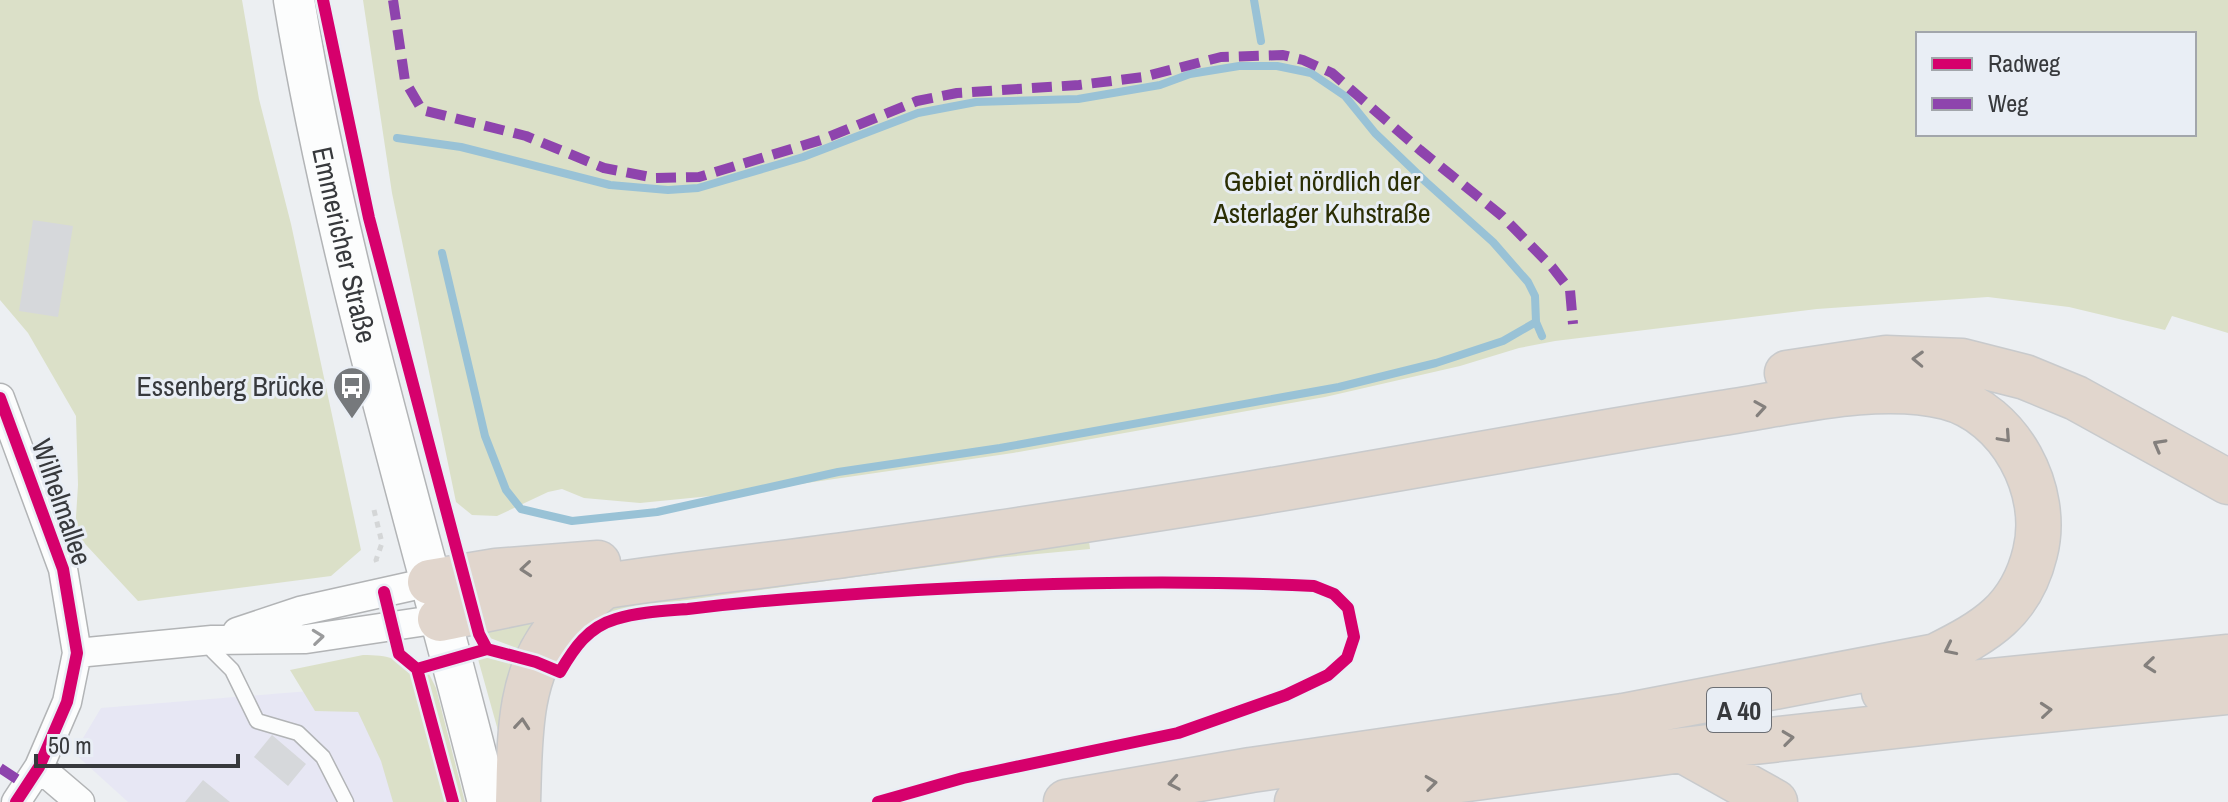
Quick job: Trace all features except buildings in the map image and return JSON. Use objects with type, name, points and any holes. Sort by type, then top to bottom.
[{"type":"highway","points":[[435,600],[496,571],[604,563],[1245,477],[1628,410],[1753,379],[1886,358],[1962,361],[2025,377],[2076,398],[2228,482]]},
{"type":"highway","points":[[435,600],[604,586],[934,543],[1248,494],[1626,428],[1850,394],[1907,391],[1950,398],[1981,415],[2006,436],[2035,486],[2039,516],[2038,543],[2030,575],[2017,598],[1977,636],[1936,656],[1623,716],[1251,770]]},
{"type":"highway","points":[[518,802],[525,698],[536,662],[554,632],[573,611],[604,586]]},
{"type":"highway","name":"A 40","points":[[1066,802],[1251,770],[1912,689],[2228,657]]},
{"type":"highway","name":"A 40","points":[[1297,802],[1682,750],[2228,692]]},
{"type":"highway","points":[[1682,750],[1775,802]]},
{"type":"main road","name":"Emmericher Straße","points":[[294,0],[340,228],[488,802]]},
{"type":"street","name":"Wilhelmallee","points":[[0,398],[63,569],[77,653],[67,702],[39,767],[16,802]]},
{"type":"street","points":[[212,640],[300,611],[384,592],[435,600]]},
{"type":"street","points":[[77,653],[212,640],[306,639],[435,600]]},
{"type":"street","points":[[39,767],[80,802]]},
{"type":"lane","points":[[212,640],[213,651],[232,670],[257,721],[298,733],[323,757],[346,802]]},
{"type":"path","points":[[373,504],[382,543],[376,560],[384,592]]},
{"type":"shaded area","points":[[371,686],[410,802],[128,802],[74,753],[101,708]]},
{"type":"green space","points":[[0,0],[242,0],[259,99],[291,224],[361,550],[331,576],[138,601],[75,533],[78,485],[76,416],[28,333],[0,300]]},
{"type":"green space","name":"Gebiet nördlich der Asterlager Kuhstraße","points":[[363,0],[2228,0],[2228,333],[2172,316],[2165,330],[2069,307],[1988,297],[1817,309],[1555,341],[1325,397],[1013,453],[731,494],[640,503],[584,498],[562,489],[548,492],[497,516],[472,515],[456,502],[392,193]]},
{"type":"green space","points":[[1089,541],[1090,549],[996,558],[636,607],[601,615],[611,607]]},
{"type":"green space","points":[[546,613],[525,651],[490,638],[483,630]]},
{"type":"green space","points":[[363,655],[394,659],[406,667],[416,680],[448,802],[393,802],[381,761],[358,712],[315,711],[290,670]]},
{"type":"green space","points":[[495,656],[521,661],[504,752],[478,659]]},
{"type":"green space","points":[[428,672],[436,688],[465,802],[457,802],[423,674]]},
{"type":"waterway","points":[[1254,0],[1261,41]]},
{"type":"waterway","points":[[397,138],[461,147],[610,185],[668,190],[698,188],[803,157],[918,113],[976,102],[1078,99],[1160,85],[1190,74],[1239,66],[1277,66],[1311,73],[1345,96],[1375,133],[1493,242],[1528,282],[1535,296],[1536,322],[1542,336]]},
{"type":"waterway","points":[[442,253],[485,436],[506,490],[521,509],[572,521],[657,512],[838,472],[1000,448],[1339,387],[1436,363],[1503,341],[1536,322]]},
{"type":"marked path","points":[[393,0],[405,81],[422,110],[526,136],[604,168],[655,178],[699,177],[821,140],[917,101],[957,93],[1079,85],[1143,77],[1221,57],[1283,55],[1303,60],[1332,73],[1502,216],[1570,290],[1573,324]]},
{"type":"marked path","points":[[0,768],[26,785]]},
{"type":"cycle path","points":[[323,0],[369,218],[479,634],[487,649]]},
{"type":"cycle path","points":[[0,398],[63,569],[77,653],[67,702],[39,767],[16,802]]},
{"type":"cycle path","points":[[417,669],[487,649],[560,672],[576,647],[597,627],[625,617],[752,602],[878,592],[1064,584],[1314,586],[1334,594],[1348,608],[1354,637],[1347,658],[1328,675],[1286,695],[1178,733],[963,778],[878,802]]},
{"type":"cycle path","points":[[384,592],[399,654],[417,669],[453,802]]},
{"type":"place","name":"Essenberg Brücke","points":[[352,420]]}]
